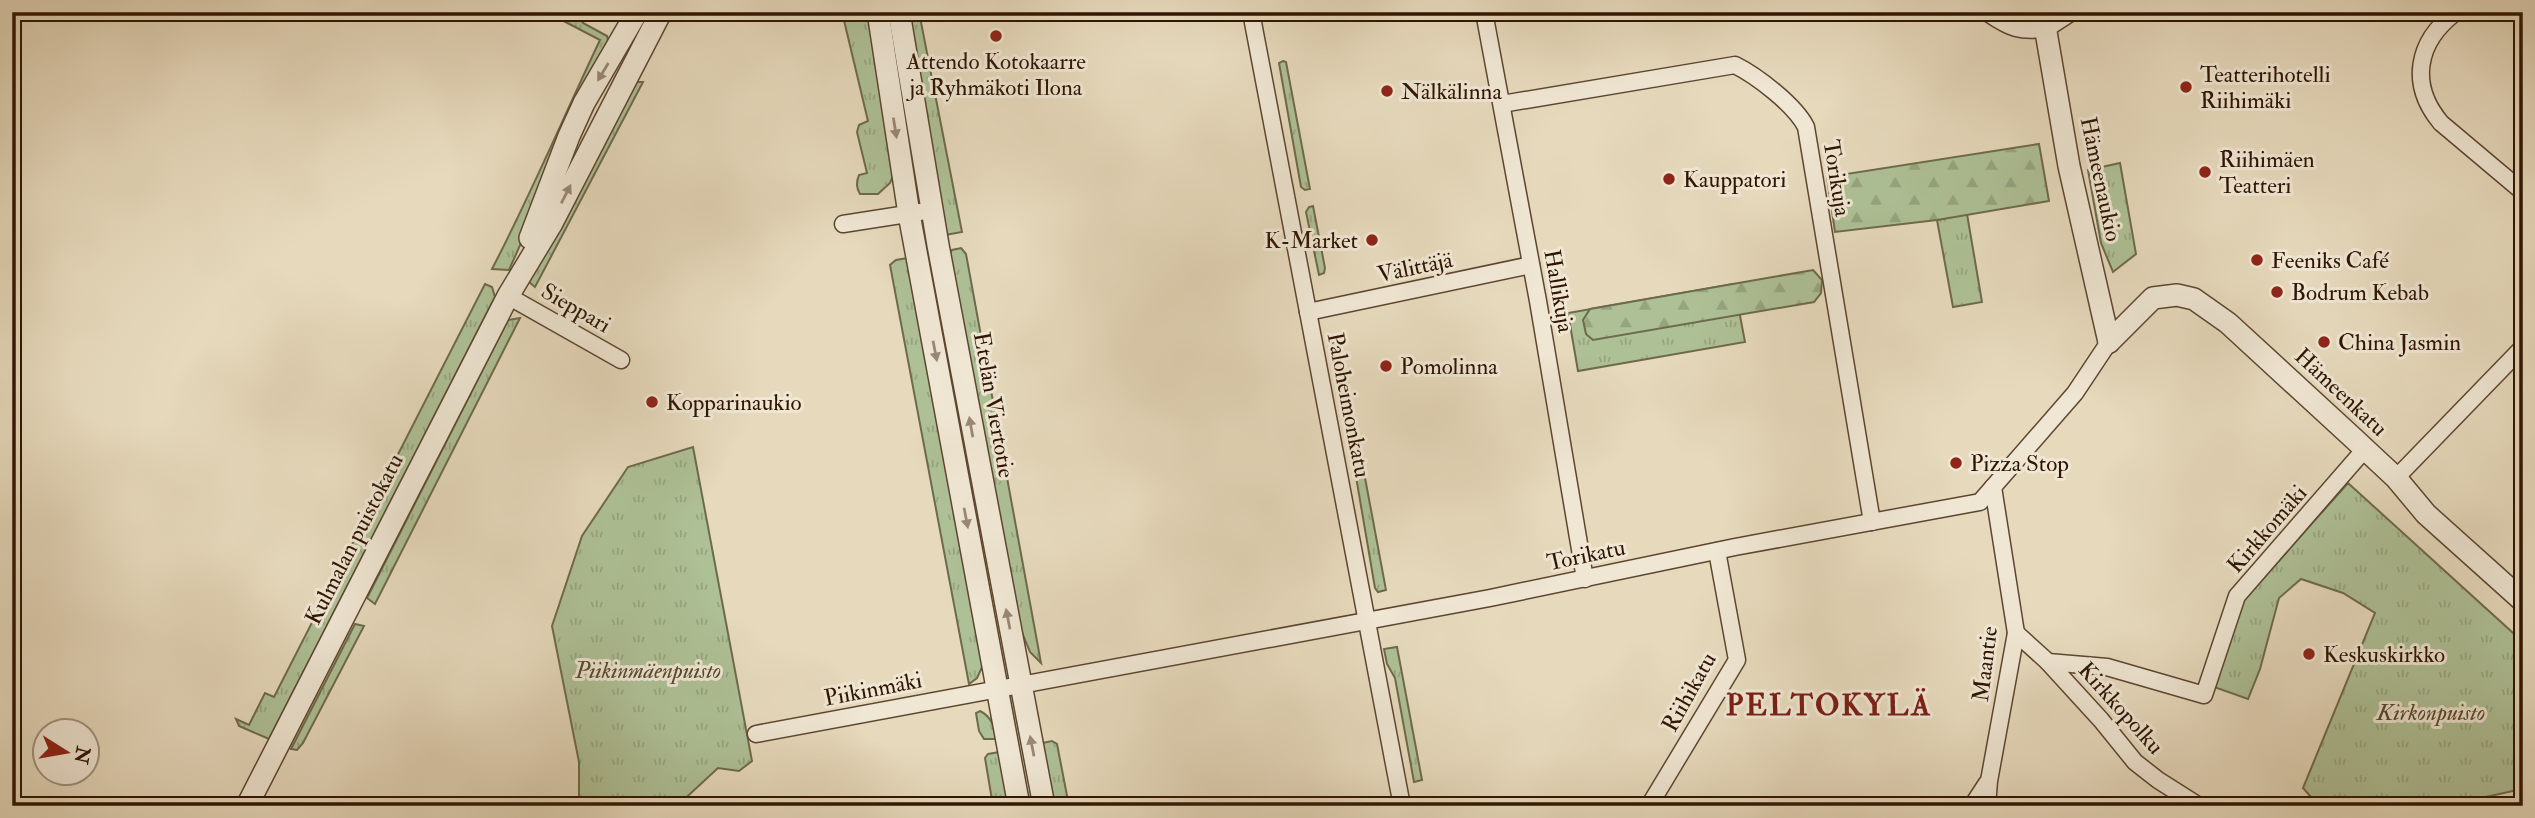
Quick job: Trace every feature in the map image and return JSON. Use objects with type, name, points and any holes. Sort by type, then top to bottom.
[{"type":"street","name":"Kulmalan puistokatu","points":[[508,296],[569,136],[584,103],[637,12]]},
{"type":"street","name":"Kulmalan puistokatu","points":[[247,806],[508,296],[552,223],[661,12]]},
{"type":"street","name":"Etelän Viertotie","points":[[878,12],[909,214],[1019,806]]},
{"type":"street","name":"Etelän Viertotie","points":[[899,12],[983,494],[1044,806]]},
{"type":"street","name":"Paloheimonkatu","points":[[1251,12],[1402,806]]},
{"type":"street","name":"Hallikuja","points":[[1484,12],[1585,579]]},
{"type":"street","points":[[1991,12],[2010,25],[2032,29],[2052,25],[2072,12]]},
{"type":"street","points":[[2456,12],[2436,30],[2427,44],[2420,68],[2421,86],[2432,113],[2441,123],[2523,192]]},
{"type":"street","name":"Hämeenaukio","points":[[2045,26],[2069,166],[2109,342]]},
{"type":"street","name":"Torikuja","points":[[1502,104],[1735,65],[1748,71],[1800,116],[1806,127],[1872,522]]},
{"type":"street","points":[[843,224],[932,210]]},
{"type":"street","name":"Välittäjä","points":[[1308,312],[1531,265]]},
{"type":"street","name":"Hämeenkatu","points":[[2109,342],[2153,298],[2177,295],[2194,299],[2228,323],[2396,478],[2426,514],[2523,601]]},
{"type":"street","name":"Sieppari","points":[[508,296],[621,360]]},
{"type":"street","name":"Torikatu","points":[[999,690],[1980,502],[2076,393],[2109,342]]},
{"type":"street","points":[[2396,478],[2523,347]]},
{"type":"street","name":"Kirkkomäki","points":[[2048,662],[2107,667],[2204,695],[2238,596],[2365,449]]},
{"type":"street","name":"Maantie","points":[[1987,806],[1989,781],[2016,633],[1993,487]]},
{"type":"street","name":"Riihikatu","points":[[1649,806],[1737,660],[1717,551]]},
{"type":"street","name":"Kirkkopolku","points":[[2016,633],[2048,662],[2135,762],[2199,806]]},
{"type":"street","name":"Piikinmäki","points":[[756,734],[999,690]]},
{"type":"street","points":[[1972,806],[1989,781]]},
{"type":"green space","points":[[559,12],[575,12],[583,23],[607,36],[609,45],[509,270],[492,269],[600,40],[556,17]]},
{"type":"green space","points":[[842,12],[870,12],[893,176],[890,183],[878,194],[860,194],[857,187],[859,175],[867,173],[857,132],[859,125],[868,121]]},
{"type":"green space","points":[[905,12],[919,12],[962,232],[945,235]]},
{"type":"green space","points":[[1286,62],[1310,189],[1305,190],[1301,187],[1279,63]]},
{"type":"green space","points":[[635,82],[643,82],[535,287],[529,282]]},
{"type":"green space","points":[[2039,144],[2049,201],[1937,220],[1835,232],[1827,177]]},
{"type":"green space","points":[[2120,163],[2136,254],[2113,272],[2101,243],[2088,170]]},
{"type":"green space","points":[[1313,206],[1325,268],[1324,273],[1319,275],[1306,212]]},
{"type":"green space","points":[[1967,214],[1982,302],[1953,307],[1937,220]]},
{"type":"green space","points":[[961,248],[966,254],[1041,663],[1030,652],[1018,623],[949,255],[952,250]]},
{"type":"green space","points":[[908,258],[984,663],[977,678],[969,684],[890,265],[896,260]]},
{"type":"green space","points":[[1813,270],[1822,280],[1821,293],[1814,302],[1593,340],[1586,334],[1583,320],[1590,309]]},
{"type":"green space","points":[[485,284],[492,287],[495,297],[269,739],[239,726],[236,719],[249,725],[265,693],[274,697]]},
{"type":"green space","points":[[1734,284],[1745,342],[1578,371],[1568,313]]},
{"type":"green space","points":[[520,318],[375,604],[367,598],[508,320]]},
{"type":"green space","points":[[1338,341],[1352,409],[1345,409],[1342,403],[1332,342]]},
{"type":"green space","points":[[1354,419],[1386,590],[1378,592],[1375,588],[1347,424]]},
{"type":"green space","name":"Piikinmäenpuisto","points":[[693,447],[752,761],[739,771],[718,768],[677,806],[579,806],[579,762],[552,626],[582,536],[628,467]]},
{"type":"green space","name":"Kirkonpuisto","points":[[2348,483],[2523,642],[2522,789],[2445,806],[2319,806],[2303,788],[2375,613],[2343,593],[2301,579],[2279,598],[2260,669],[2248,699],[2214,687],[2243,601]]},
{"type":"green space","points":[[355,624],[364,626],[303,743],[297,750],[291,749]]},
{"type":"green space","points":[[1397,647],[1422,780],[1414,782],[1395,678],[1387,664],[1384,649]]},
{"type":"green space","points":[[980,711],[990,719],[998,739],[984,739],[979,731],[976,713]]},
{"type":"green space","points":[[1052,741],[1057,744],[1069,806],[1053,806],[1042,743]]},
{"type":"green space","points":[[1000,752],[1010,806],[993,806],[985,758],[988,754]]},
{"type":"place","name":"Attendo Kotokaarre ja Ryhmäkoti Ilona","points":[[996,36]]},
{"type":"place","name":"Teatterihotelli Riihimäki","points":[[2186,87]]},
{"type":"place","name":"Nälkälinna","points":[[1387,91]]},
{"type":"place","name":"Riihimäen Teatteri","points":[[2205,172]]},
{"type":"place","name":"Kauppatori","points":[[1669,179]]},
{"type":"place","name":"K-Market","points":[[1372,240]]},
{"type":"place","name":"Feeniks Café","points":[[2257,260]]},
{"type":"place","name":"Bodrum Kebab","points":[[2277,292]]},
{"type":"place","name":"China Jasmin","points":[[2324,342]]},
{"type":"place","name":"Pomolinna","points":[[1386,366]]},
{"type":"place","name":"Kopparinaukio","points":[[652,402]]},
{"type":"place","name":"Pizza Stop","points":[[1956,463]]},
{"type":"place","name":"Keskuskirkko","points":[[2309,654]]},
{"type":"district","name":"PELTOKYLÄ","points":[[1829,705]]}]
